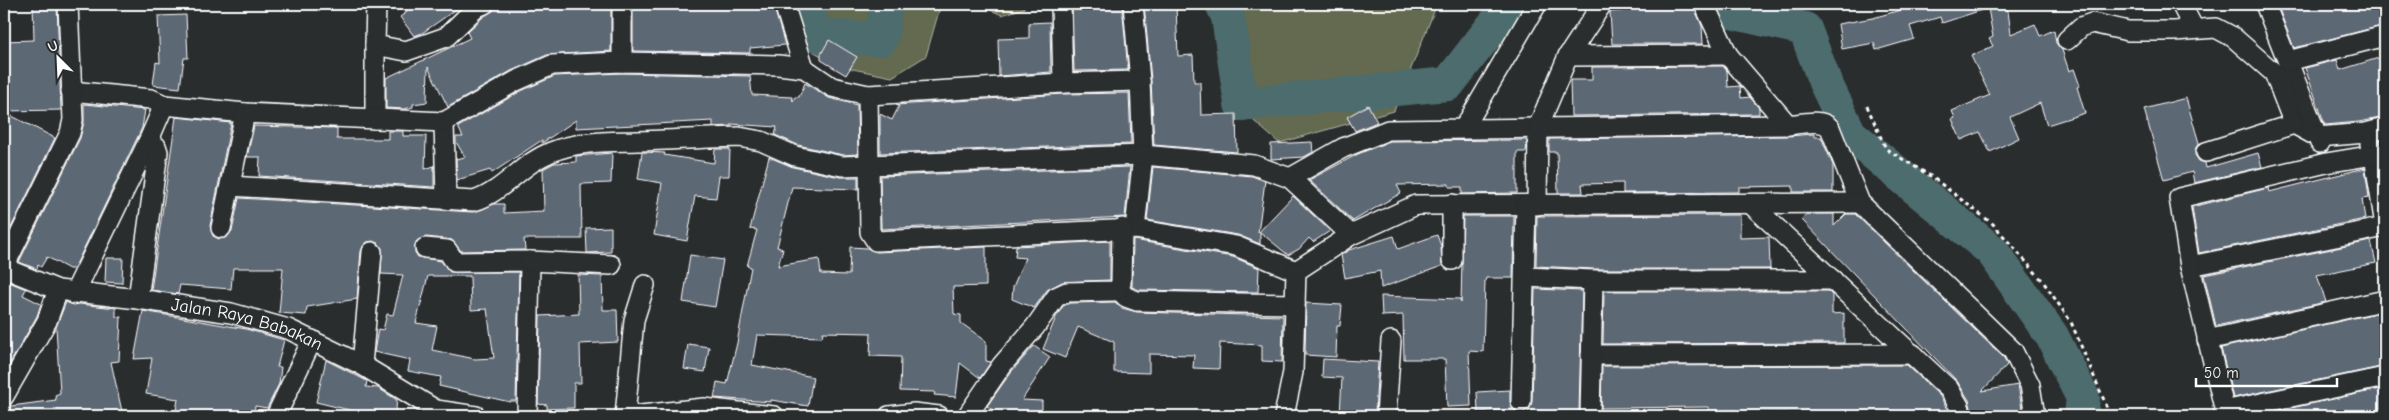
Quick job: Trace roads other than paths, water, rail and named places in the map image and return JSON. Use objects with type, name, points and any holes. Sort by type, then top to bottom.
[{"type":"street","points":[[4,267],[70,133],[73,120],[68,4]]},
{"type":"street","points":[[375,119],[376,4]]},
{"type":"street","points":[[375,45],[406,51],[446,37],[477,7],[484,4]]},
{"type":"street","points":[[622,4],[622,62]]},
{"type":"street","points":[[784,4],[804,68]]},
{"type":"street","points":[[1061,4],[1063,83]]},
{"type":"street","points":[[967,416],[1002,365],[1035,327],[1056,297],[1067,292],[1114,291],[1121,283],[1143,155],[1140,81],[1133,4]]},
{"type":"street","points":[[1464,128],[1485,89],[1537,4]]},
{"type":"street","points":[[1521,402],[1525,277],[1538,127],[1568,56],[1602,4]]},
{"type":"street","points":[[1704,4],[1728,55],[1788,125]]},
{"type":"street","points":[[2181,4],[2194,29]]},
{"type":"street","points":[[2265,4],[2318,137],[2326,163]]},
{"type":"street","points":[[2067,40],[2081,27],[2092,23],[2128,31],[2174,31],[2216,28],[2233,37],[2274,73],[2294,124],[2318,137],[2366,133],[2385,128]]},
{"type":"street","points":[[2288,61],[2385,36]]},
{"type":"street","points":[[1568,56],[1728,55]]},
{"type":"street","points":[[71,90],[151,99],[164,105],[245,113],[444,122],[516,81],[552,65],[622,62],[778,65],[804,68],[832,87],[868,95],[1063,83],[1140,81]]},
{"type":"street","points":[[868,95],[870,232],[876,241],[1129,229],[1236,246],[1296,271]]},
{"type":"street","points":[[4,396],[66,292],[148,142],[164,105]]},
{"type":"street","points":[[221,228],[231,186],[236,148],[245,113]]},
{"type":"street","points":[[444,122],[446,200]]},
{"type":"street","points":[[1290,178],[1343,148],[1388,130],[1827,124],[1860,203],[2013,351],[2030,384],[2035,416]]},
{"type":"street","points":[[2206,152],[2294,124]]},
{"type":"street","points":[[2190,266],[2385,226],[2384,203],[2374,155],[2366,133]]},
{"type":"street","points":[[231,186],[474,201],[484,198],[526,164],[550,152],[576,144],[739,137],[761,141],[795,156],[842,166],[1143,155],[1254,165],[1290,178],[1351,235]]},
{"type":"street","points":[[138,299],[158,152],[156,146],[148,142]]},
{"type":"street","points":[[2374,155],[2326,163],[2179,198],[2190,266],[2225,414],[2385,377]]},
{"type":"street","points":[[1296,271],[1351,235],[1416,205],[1752,205],[1860,203]]},
{"type":"street","points":[[1452,204],[1452,260]]},
{"type":"street","points":[[1752,205],[1913,354],[1949,390],[1959,406],[1962,416]]},
{"type":"street","points":[[425,248],[447,250],[455,262],[530,260],[611,265]]},
{"type":"street","points":[[362,365],[372,252]]},
{"type":"street","points":[[527,416],[530,260]]},
{"type":"street","name":"Jalan Raya Babakan","points":[[4,267],[66,292],[138,299],[231,313],[288,329],[362,365],[436,413],[476,416]]},
{"type":"street","points":[[1284,416],[1293,372],[1296,271]]},
{"type":"street","points":[[1525,277],[1593,280],[1833,280]]},
{"type":"street","points":[[1590,416],[1593,280]]},
{"type":"street","points":[[625,416],[634,320],[645,285]]},
{"type":"street","points":[[1118,288],[1126,297],[1137,301],[1295,304]]},
{"type":"street","points":[[2207,340],[2385,300]]},
{"type":"street","points":[[276,416],[312,340]]},
{"type":"street","points":[[1386,416],[1391,341]]},
{"type":"street","points":[[1590,355],[1913,354]]},
{"type":"street","points":[[632,416],[704,408],[774,416]]},
{"type":"street","points":[[889,416],[914,414],[939,416]]},
{"type":"waterway","points":[[802,4],[820,36],[881,39],[886,4]]},
{"type":"waterway","points":[[1222,4],[1228,17],[1241,104],[1448,84],[1510,4]]},
{"type":"waterway","points":[[1734,4],[1735,13],[1805,29],[1825,82],[1850,134],[1992,251],[2052,336],[2083,398],[2081,416]]}]
